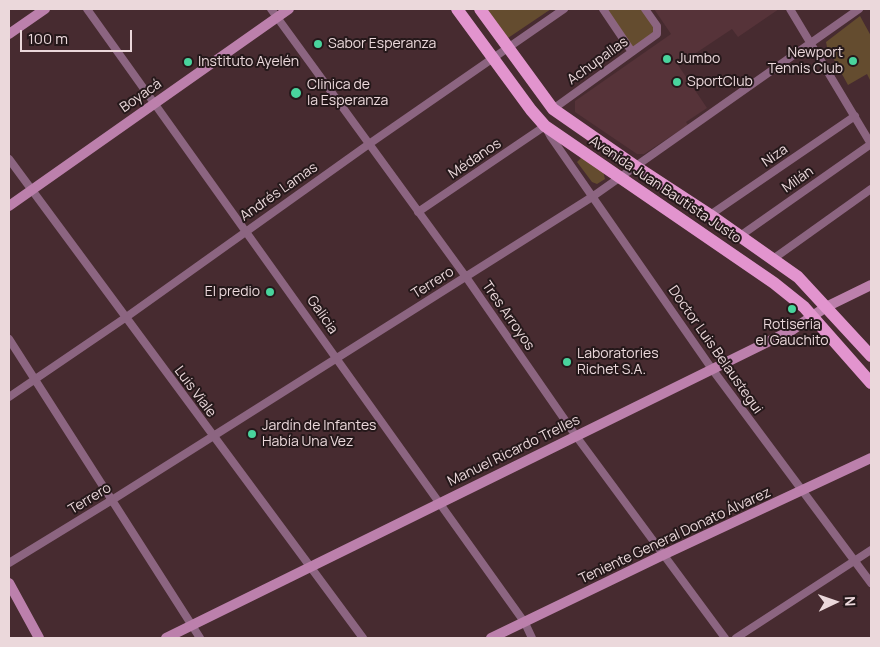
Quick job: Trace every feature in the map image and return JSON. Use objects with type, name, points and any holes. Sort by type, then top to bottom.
[{"type":"main road","name":"Avenida Juan Bautista Justo","points":[[457,9],[531,110],[545,126],[774,283],[804,307],[871,383]]},
{"type":"main road","name":"Avenida Juan Bautista Justo","points":[[480,9],[553,109],[798,277],[871,356]]},
{"type":"street","points":[[9,34],[45,9]]},
{"type":"street","name":"Galicia","points":[[87,9],[525,622],[532,638]]},
{"type":"street","name":"Boyacá","points":[[9,206],[155,103],[274,13],[288,9]]},
{"type":"street","name":"Andrés Lamas","points":[[9,397],[125,318],[246,230],[564,9]]},
{"type":"street","points":[[603,9],[632,52]]},
{"type":"street","name":"Achupallas","points":[[553,109],[658,34],[657,26],[645,9]]},
{"type":"street","points":[[790,9],[871,144]]},
{"type":"street","name":"Terrero","points":[[9,563],[592,197],[859,9]]},
{"type":"street","name":"Tres Arroyos","points":[[274,13],[466,277],[576,436],[725,638]]},
{"type":"street","name":"Niza","points":[[710,216],[855,116]]},
{"type":"street","name":"Doctor Luis Belaustegui","points":[[545,126],[551,138],[712,369],[871,583]]},
{"type":"street","name":"Médanos","points":[[418,212],[545,126]]},
{"type":"street","name":"Milán","points":[[740,236],[871,144]]},
{"type":"street","name":"Luis Viale","points":[[9,159],[363,638]]},
{"type":"street","points":[[773,259],[871,189]]},
{"type":"street","name":"Manuel Ricardo Trelles","points":[[166,638],[792,330],[826,307],[871,285]]},
{"type":"street","points":[[9,339],[200,638]]},
{"type":"street","name":"Teniente General Donato Álvarez","points":[[491,638],[871,458]]},
{"type":"street","points":[[736,638],[871,550]]},
{"type":"street","points":[[9,582],[39,638]]},
{"type":"shaded area","points":[[486,9],[551,9],[508,38]]},
{"type":"shaded area","points":[[600,9],[643,9],[659,32],[630,52]]},
{"type":"shaded area","points":[[654,9],[779,9],[738,37],[732,29],[678,65],[707,108],[686,122],[688,125],[644,154],[637,154],[575,112],[575,101],[671,34]]},
{"type":"shaded area","name":"Newport Tennis Club","points":[[860,16],[871,36],[871,82],[867,74],[848,85],[826,42]]},
{"type":"shaded area","points":[[582,157],[603,171],[605,179],[597,184],[592,182],[577,162]]},
{"type":"place","name":"Sabor Esperanza","points":[[318,44]]},
{"type":"place","name":"Jumbo","points":[[667,59]]},
{"type":"place","name":"Newport Tennis Club","points":[[853,61]]},
{"type":"place","name":"Instituto Ayelén","points":[[188,62]]},
{"type":"place","name":"SportClub","points":[[677,82]]},
{"type":"place","name":"Clinica de la Esperanza","points":[[296,93]]},
{"type":"place","name":"El predio","points":[[270,292]]},
{"type":"place","name":"Rotiseria el Gauchito","points":[[792,309]]},
{"type":"place","name":"Laboratories Richet S.A.","points":[[567,362]]},
{"type":"place","name":"Jardín de Infantes Había Una Vez","points":[[252,434]]}]
